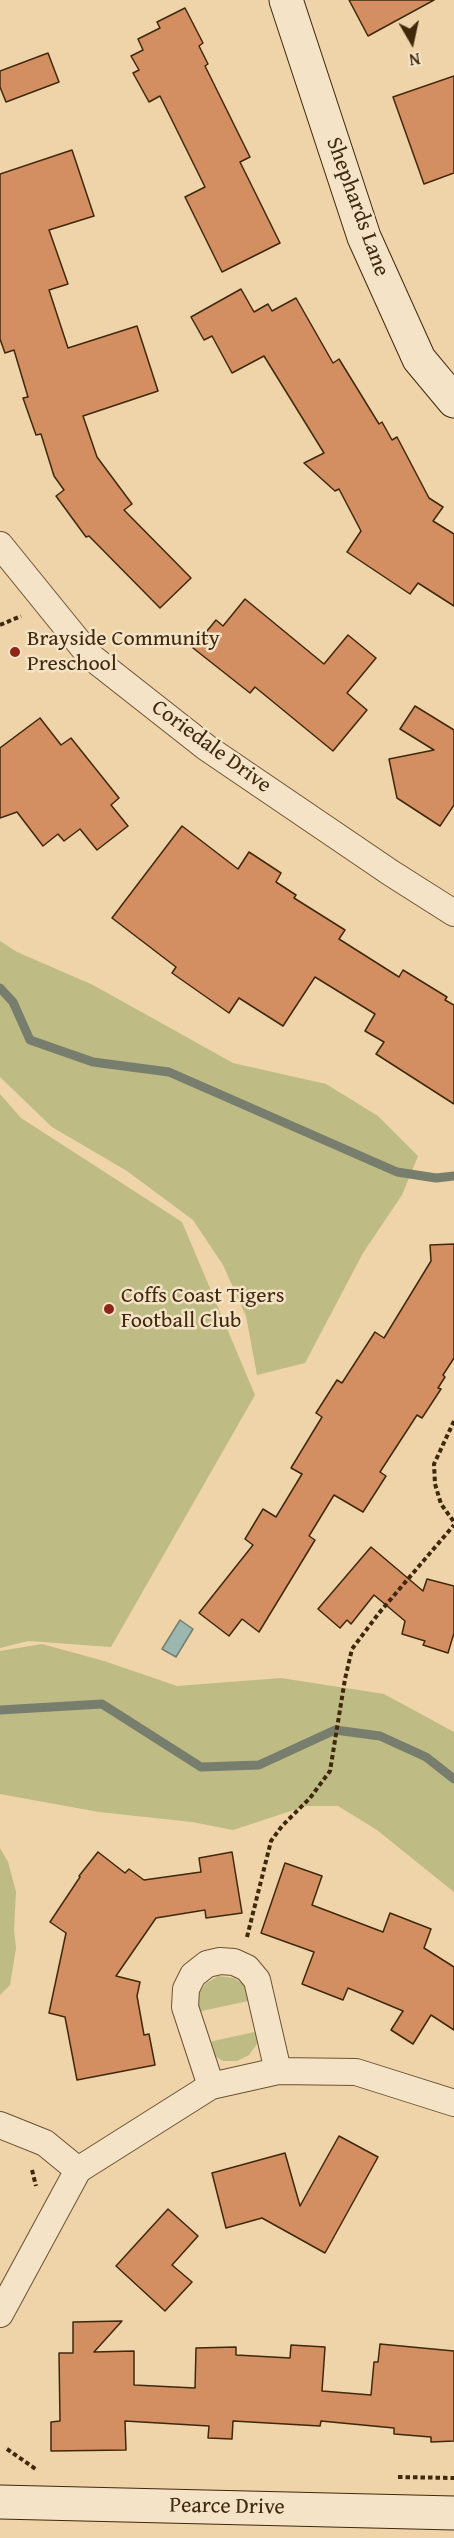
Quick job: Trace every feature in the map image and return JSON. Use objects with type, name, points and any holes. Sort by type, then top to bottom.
[{"type":"street","name":"Shephards Lane","points":[[286,0],[364,237],[419,359],[454,401]]},
{"type":"street","name":"Coriedale Drive","points":[[0,545],[90,656],[207,748],[454,913]]},
{"type":"street","points":[[211,2086],[185,2007],[186,1989],[193,1975],[207,1964],[220,1961],[234,1962],[247,1968],[257,1980],[278,2071]]},
{"type":"street","points":[[0,2314],[78,2170],[211,2086],[278,2071],[356,2072],[454,2103]]},
{"type":"street","points":[[0,2125],[45,2143],[78,2170]]},
{"type":"street","name":"Pearce Drive","points":[[0,2502],[454,2513]]},
{"type":"path","points":[[245,1946],[271,1841],[282,1826],[310,1798],[330,1771],[352,1649],[454,1523],[441,1504],[435,1484],[434,1464],[454,1421]]},
{"type":"shaded area","points":[[0,941],[17,952],[93,985],[233,1063],[326,1084],[378,1116],[418,1156],[402,1195],[363,1253],[305,1363],[257,1375],[246,1316],[223,1265],[193,1220],[127,1171],[52,1127],[0,1077]]},
{"type":"shaded area","name":"Coffs Coast Tigers Football Club","points":[[0,1094],[21,1118],[182,1222],[255,1395],[111,1647],[28,1641],[0,1648]]},
{"type":"shaded area","points":[[42,1644],[104,1661],[177,1686],[281,1678],[384,1694],[454,1732],[454,1892],[377,1830],[338,1806],[306,1806],[233,1830],[192,1822],[99,1812],[0,1794],[0,1651]]},
{"type":"shaded area","points":[[0,1848],[8,1862],[16,1892],[14,1930],[16,1948],[10,1985],[0,1995]]},
{"type":"shaded area","points":[[218,1976],[234,1978],[246,1986],[253,2000],[197,2012],[197,1997],[205,1984]]},
{"type":"shaded area","points":[[259,2031],[257,2044],[249,2055],[237,2061],[223,2061],[212,2054],[204,2043]]},
{"type":"water","points":[[180,1620],[193,1629],[176,1657],[162,1649]]},
{"type":"building","points":[[349,0],[434,0],[368,36]]},
{"type":"building","points":[[185,8],[203,43],[199,46],[208,64],[205,66],[250,157],[240,162],[280,243],[222,272],[185,197],[205,187],[160,96],[149,102],[133,73],[139,70],[131,56],[143,50],[138,39],[160,28],[157,22]]},
{"type":"building","points":[[48,53],[59,82],[6,102],[0,87],[0,71]]},
{"type":"building","points":[[454,76],[454,173],[424,184],[393,97]]},
{"type":"building","points":[[72,150],[94,216],[49,230],[68,284],[49,290],[68,348],[137,326],[158,391],[83,416],[97,457],[132,504],[124,510],[191,578],[160,608],[89,536],[86,537],[56,496],[64,490],[54,476],[41,434],[36,435],[23,398],[28,397],[14,350],[5,353],[0,339],[0,174]]},
{"type":"building","points":[[241,289],[254,312],[268,304],[272,311],[296,298],[333,363],[339,359],[379,424],[382,422],[392,440],[397,437],[429,498],[443,507],[433,521],[454,534],[454,606],[418,583],[410,594],[347,552],[361,531],[339,489],[335,491],[304,463],[324,453],[264,356],[232,373],[212,336],[204,340],[191,317]]},
{"type":"building","points":[[245,599],[324,664],[348,635],[376,658],[347,693],[367,710],[333,751],[255,687],[250,693],[193,648],[216,620],[223,626]]},
{"type":"building","points":[[415,706],[454,730],[454,805],[440,826],[397,798],[389,759],[434,750],[400,729]]},
{"type":"building","points":[[40,718],[61,745],[71,738],[119,798],[111,805],[128,826],[97,850],[80,829],[64,841],[58,834],[43,846],[17,812],[0,818],[0,748]]},
{"type":"building","points":[[182,826],[238,869],[249,852],[281,873],[276,882],[296,895],[294,898],[345,930],[339,939],[399,977],[403,970],[447,997],[445,1000],[454,1005],[454,1104],[376,1054],[384,1042],[365,1031],[375,1014],[315,977],[283,1026],[239,998],[229,1013],[172,973],[176,967],[112,918]]},
{"type":"building","points":[[454,1244],[454,1358],[443,1375],[445,1377],[438,1388],[441,1389],[422,1418],[417,1415],[380,1472],[386,1476],[363,1512],[334,1495],[309,1536],[315,1540],[259,1632],[242,1619],[229,1636],[199,1613],[253,1545],[245,1539],[263,1509],[276,1517],[302,1474],[291,1468],[322,1417],[316,1413],[337,1380],[342,1383],[375,1332],[384,1338],[431,1261],[430,1245]]},
{"type":"building","points":[[371,1547],[423,1591],[427,1579],[454,1586],[454,1633],[448,1653],[423,1645],[425,1641],[402,1634],[405,1621],[374,1595],[351,1624],[347,1620],[340,1628],[318,1609]]},
{"type":"building","points":[[98,1852],[125,1873],[129,1869],[144,1880],[201,1872],[199,1858],[232,1852],[242,1913],[206,1918],[205,1910],[156,1918],[116,1976],[140,1982],[137,1996],[144,2035],[149,2034],[155,2065],[77,2080],[65,2017],[49,2013],[66,1933],[50,1922],[79,1876]]},
{"type":"building","points":[[285,1863],[322,1876],[312,1905],[383,1932],[390,1913],[431,1929],[424,1948],[454,1967],[454,2030],[431,2015],[413,2044],[391,2030],[403,2011],[348,1988],[343,2000],[302,1984],[314,1952],[261,1933]]},
{"type":"building","points":[[339,2136],[378,2157],[325,2253],[262,2218],[226,2228],[212,2173],[285,2153],[300,2206]]},
{"type":"building","points":[[168,2209],[198,2236],[172,2265],[192,2282],[165,2311],[116,2266]]},
{"type":"building","points":[[122,2321],[94,2352],[134,2351],[134,2385],[195,2388],[196,2348],[236,2347],[236,2355],[290,2358],[291,2345],[325,2347],[322,2391],[371,2395],[374,2362],[378,2362],[380,2344],[454,2351],[454,2441],[431,2442],[431,2437],[394,2434],[394,2428],[321,2421],[320,2426],[233,2421],[232,2439],[208,2438],[209,2426],[125,2421],[126,2450],[51,2451],[51,2422],[60,2421],[59,2353],[73,2353],[73,2322]]},
{"type":"waterway","points":[[0,988],[13,1002],[30,1040],[93,1062],[169,1072],[397,1172],[436,1178],[454,1176]]},
{"type":"waterway","points":[[0,1710],[102,1704],[201,1767],[259,1765],[335,1730],[380,1736],[426,1757],[454,1779]]},
{"type":"place","name":"Brayside Community Preschool","points":[[15,652]]},
{"type":"place","name":"Coffs Coast Tigers Football Club","points":[[109,1309]]}]
